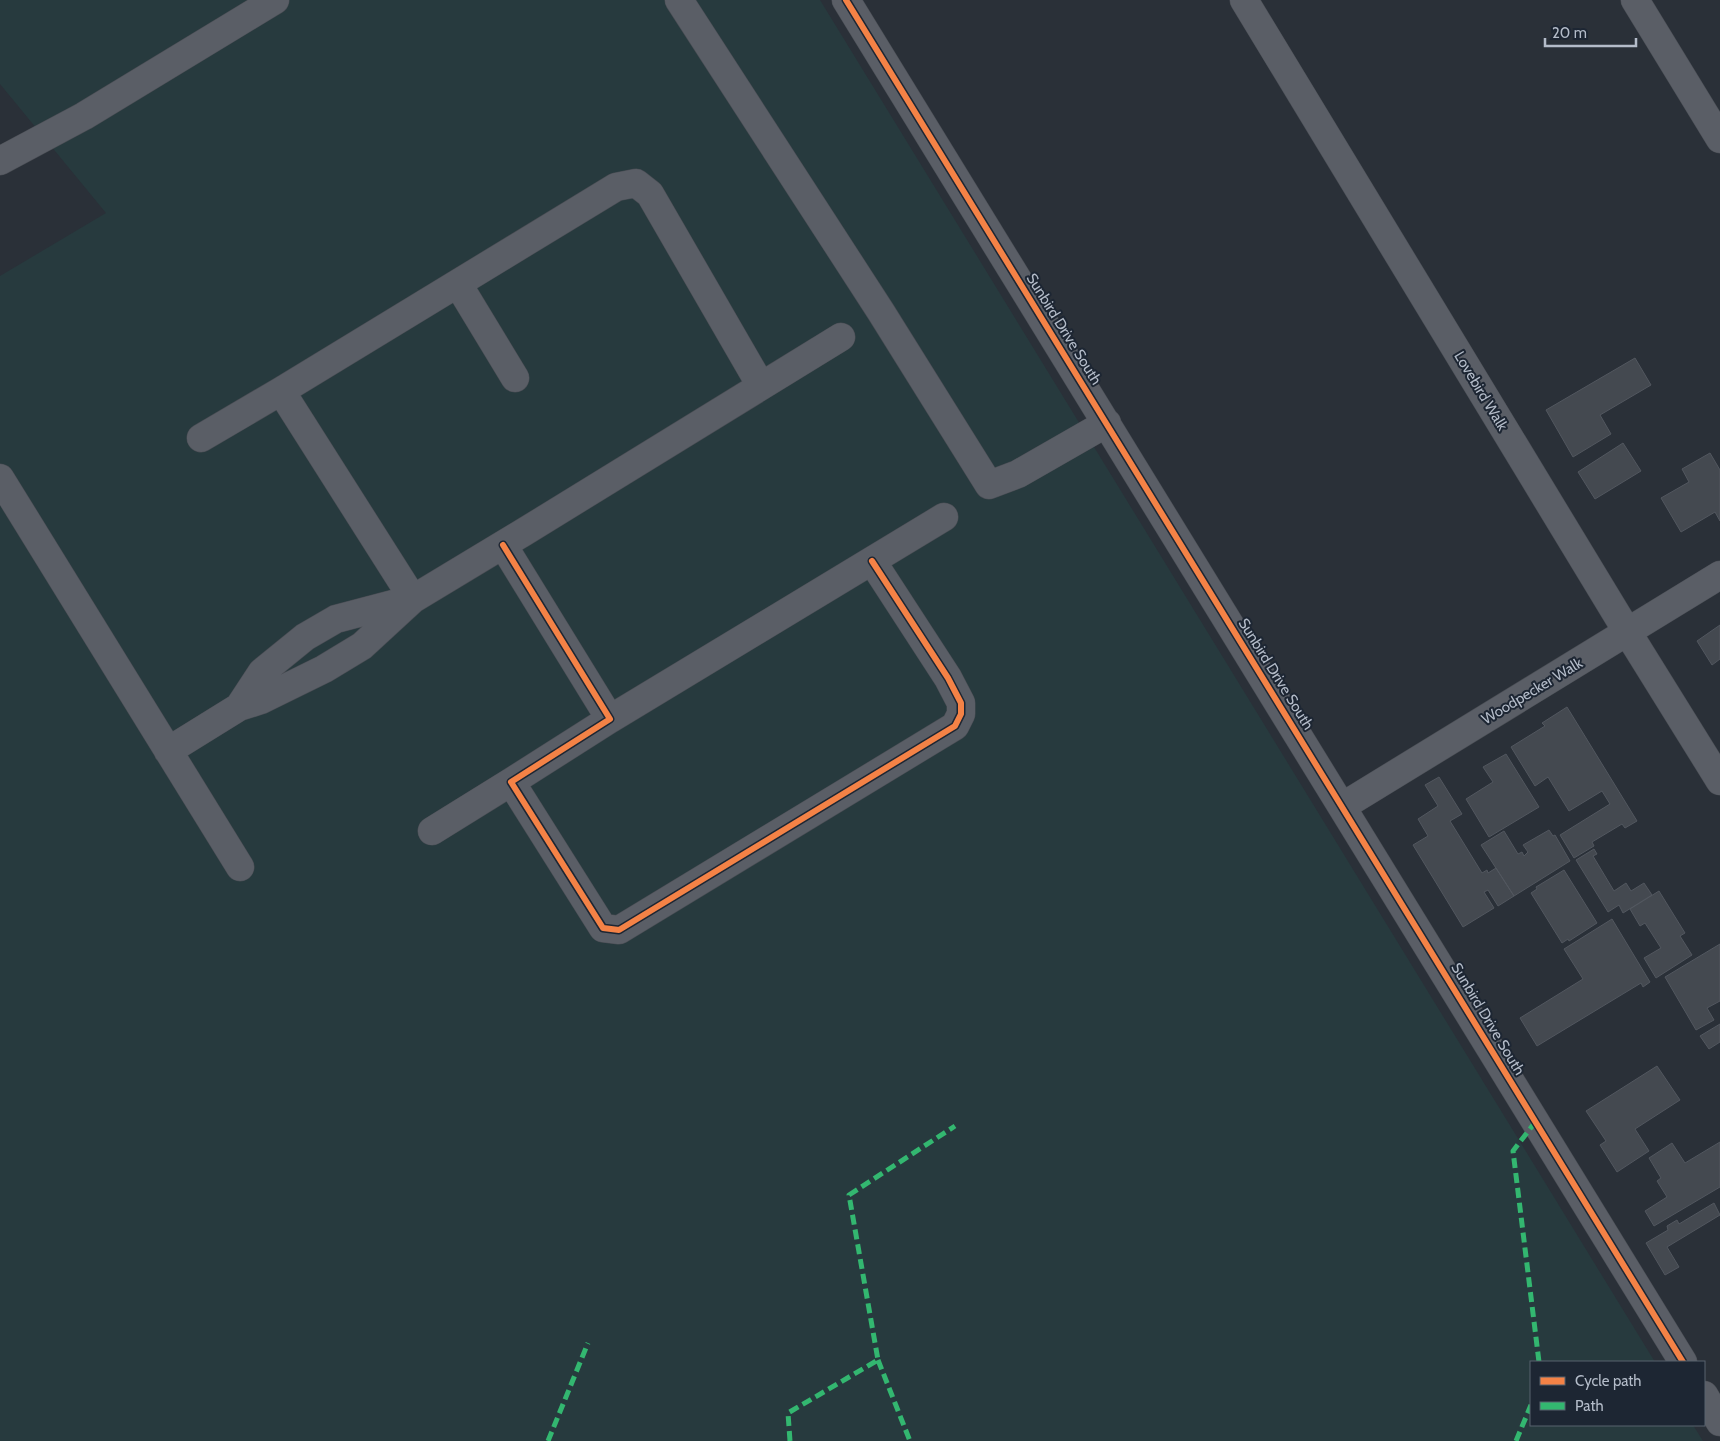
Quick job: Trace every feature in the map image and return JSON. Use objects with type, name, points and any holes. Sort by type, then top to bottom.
[{"type":"street","points":[[0,161],[84,116],[275,0]]},
{"type":"street","points":[[679,0],[876,304],[989,485],[1018,474],[1107,423]]},
{"type":"street","name":"Sunbird Drive South","points":[[846,0],[1683,1361]]},
{"type":"street","name":"Lovebird Walk","points":[[1244,0],[1628,633],[1720,781]]},
{"type":"street","points":[[1634,0],[1720,139]]},
{"type":"street","points":[[201,438],[616,187],[636,183],[650,194],[762,386]]},
{"type":"street","points":[[458,284],[515,378]]},
{"type":"street","points":[[168,751],[239,706],[261,700],[324,669],[362,646],[413,599],[841,337]]},
{"type":"street","points":[[281,391],[413,599]]},
{"type":"street","points":[[0,478],[240,867]]},
{"type":"street","points":[[432,831],[610,719],[944,516]]},
{"type":"street","points":[[503,545],[610,719]]},
{"type":"street","points":[[511,782],[603,928],[619,930],[846,793],[955,726],[961,714],[961,703],[948,678],[872,561]]},
{"type":"street","name":"Woodpecker Walk","points":[[1343,806],[1720,575]]},
{"type":"street","points":[[239,706],[262,672],[305,637],[336,619],[413,599]]},
{"type":"street","points":[[1705,1397],[1720,1422]]},
{"type":"green space","points":[[0,0],[820,0],[1654,1361],[1530,1361],[1530,1426],[1694,1426],[1703,1441],[0,1441],[0,276],[106,213],[0,84]]},
{"type":"building","points":[[1635,358],[1651,385],[1600,415],[1611,434],[1573,457],[1546,410]]},
{"type":"building","points":[[1623,443],[1641,471],[1595,499],[1578,472]]},
{"type":"building","points":[[1710,453],[1720,470],[1720,521],[1715,512],[1681,532],[1661,498],[1689,482],[1682,469]]},
{"type":"building","points":[[1720,625],[1720,659],[1712,665],[1697,641]]},
{"type":"building","points":[[1567,707],[1637,821],[1625,828],[1622,824],[1592,842],[1594,846],[1574,858],[1560,835],[1610,804],[1602,791],[1569,811],[1548,777],[1535,786],[1511,747],[1545,726],[1542,723]]},
{"type":"building","points":[[1506,754],[1539,807],[1489,837],[1466,799],[1493,782],[1483,767]]},
{"type":"building","points":[[1439,777],[1462,814],[1450,821],[1482,873],[1487,870],[1488,873],[1496,868],[1514,896],[1498,906],[1488,890],[1484,892],[1494,908],[1463,927],[1413,845],[1428,836],[1418,819],[1438,806],[1425,785]]},
{"type":"building","points":[[1549,830],[1553,836],[1555,835],[1570,861],[1514,896],[1481,845],[1504,831],[1518,854],[1522,852],[1524,856],[1528,852],[1523,845]]},
{"type":"building","points":[[1594,849],[1597,854],[1593,856],[1614,891],[1626,883],[1631,891],[1644,883],[1652,895],[1623,913],[1619,905],[1608,912],[1576,860]]},
{"type":"building","points":[[1564,870],[1597,923],[1569,941],[1568,939],[1562,943],[1531,893],[1537,889],[1536,887]]},
{"type":"building","points":[[1659,891],[1685,933],[1680,936],[1692,955],[1656,978],[1644,958],[1661,948],[1645,923],[1640,926],[1630,909]]},
{"type":"building","points":[[1612,919],[1650,982],[1643,987],[1641,983],[1537,1046],[1520,1018],[1583,979],[1564,949]]},
{"type":"building","points":[[1720,944],[1720,1001],[1707,1008],[1714,1020],[1696,1030],[1665,977]]},
{"type":"building","points":[[1720,1024],[1720,1042],[1709,1049],[1700,1036]]},
{"type":"building","points":[[1657,1066],[1680,1100],[1635,1129],[1649,1151],[1617,1172],[1600,1145],[1606,1141],[1586,1111]]},
{"type":"building","points":[[1720,1142],[1720,1187],[1654,1226],[1645,1211],[1667,1197],[1657,1181],[1661,1178],[1649,1158],[1672,1143],[1685,1163]]},
{"type":"building","points":[[1714,1203],[1720,1215],[1667,1247],[1679,1267],[1665,1275],[1646,1243],[1668,1230],[1667,1226],[1677,1220],[1679,1224]]},
{"type":"marked path","points":[[1536,1121],[1513,1151],[1539,1361]]},
{"type":"marked path","points":[[790,1441],[788,1413],[878,1360],[849,1195],[955,1126]]},
{"type":"marked path","points":[[548,1441],[588,1343]]},
{"type":"marked path","points":[[878,1360],[910,1441]]},
{"type":"marked path","points":[[1516,1441],[1530,1407]]},
{"type":"cycle path","points":[[846,0],[1682,1361]]},
{"type":"cycle path","points":[[503,545],[610,719],[511,782],[603,928],[619,930],[955,726],[961,714],[961,703],[948,678],[872,561]]}]
